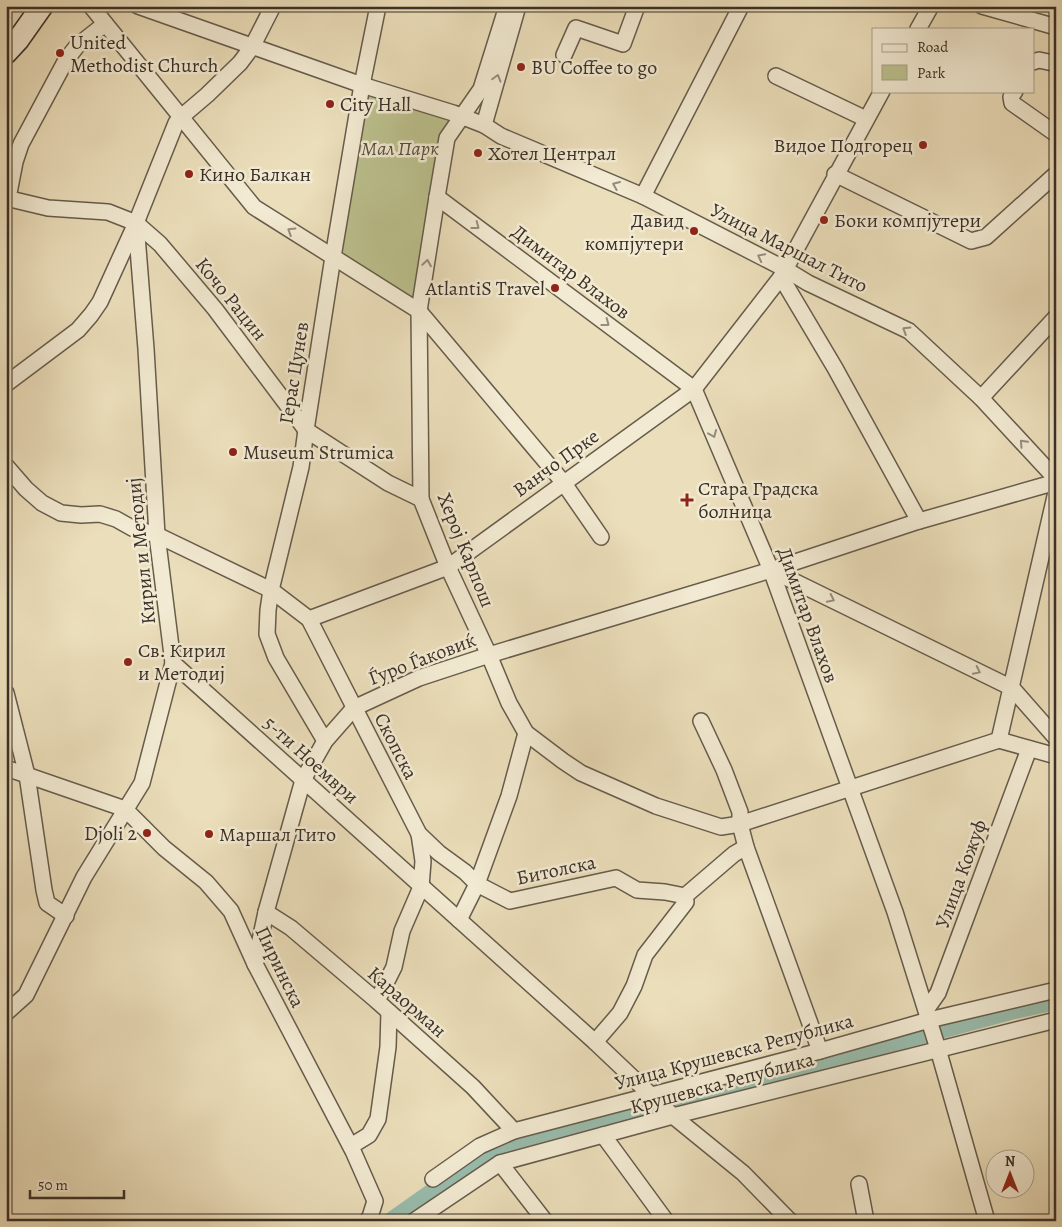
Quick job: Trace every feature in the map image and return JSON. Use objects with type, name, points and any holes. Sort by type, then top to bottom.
[{"type":"main road","points":[[6,53],[18,40],[42,6]]},
{"type":"street","points":[[91,6],[254,207],[419,311],[564,482],[602,537]]},
{"type":"street","name":"Улица Маршал Тито","points":[[138,6],[362,85],[484,125],[501,136],[643,196],[783,273],[909,330],[981,398],[1056,480]]},
{"type":"street","points":[[6,384],[78,330],[91,316],[100,302],[136,223],[176,123],[240,63],[252,47],[272,6]]},
{"type":"street","name":"Герас Цунев","points":[[325,741],[276,658],[267,634],[268,610],[271,590],[301,467],[333,258],[362,85],[378,6]]},
{"type":"street","name":"Херој Карпош","points":[[507,6],[481,89],[447,138],[436,197],[419,311],[421,499],[448,567],[509,703],[526,733]]},
{"type":"street","points":[[484,125],[518,6]]},
{"type":"street","points":[[564,55],[576,28],[623,44],[637,6]]},
{"type":"street","points":[[643,196],[740,6]]},
{"type":"street","points":[[919,28],[931,6]]},
{"type":"street","points":[[982,6],[1056,27]]},
{"type":"street","points":[[7,198],[21,144],[66,60],[77,46],[105,24]]},
{"type":"street","points":[[1034,62],[1039,60],[1053,63],[1056,60]]},
{"type":"street","points":[[776,76],[866,119]]},
{"type":"street","name":"Ванчо Прке","points":[[309,619],[448,567],[694,389],[783,273],[835,174],[881,92]]},
{"type":"street","points":[[1014,92],[1011,97],[1012,103],[1056,134]]},
{"type":"street","points":[[835,174],[971,241],[986,237],[1056,174]]},
{"type":"street","name":"Димитар Влахов","points":[[436,197],[694,389],[772,570],[895,912],[928,1015],[987,1221]]},
{"type":"street","name":"Кочо Рацин","points":[[7,198],[48,208],[108,212],[136,223],[160,244],[215,309],[306,430],[388,483],[421,499]]},
{"type":"street","name":"Кирил и Методиј","points":[[6,1013],[26,995],[84,877],[142,783],[173,663],[157,535],[146,349],[136,223]]},
{"type":"street","points":[[783,273],[918,521]]},
{"type":"street","points":[[981,398],[1056,317]]},
{"type":"street","name":"Скопска","points":[[6,466],[26,489],[42,502],[61,513],[100,514],[132,528],[157,535],[271,590],[309,619],[419,834],[438,853],[465,872],[477,884]]},
{"type":"street","name":"Ѓуро Ѓаковиќ","points":[[255,964],[266,912],[303,780],[325,741],[354,708],[419,678],[489,655],[772,570],[918,521],[1056,480]]},
{"type":"street","points":[[1000,740],[1056,492]]},
{"type":"street","points":[[772,570],[1012,688],[1056,738]]},
{"type":"street","name":"5-ти Ноември","points":[[173,663],[421,887]]},
{"type":"street","points":[[6,693],[27,775],[47,903],[66,916]]},
{"type":"street","points":[[701,720],[735,798],[740,812],[740,824],[746,847],[820,1051]]},
{"type":"street","points":[[459,920],[477,884],[509,796],[526,733],[581,773],[647,802],[721,826],[740,824],[1000,740],[1056,756]]},
{"type":"street","name":"Улица Кожуф","points":[[928,1015],[938,993],[1029,749]]},
{"type":"street","name":"Пиринска","points":[[6,768],[125,809],[164,848],[206,882],[232,911],[255,964],[351,1146],[375,1201],[367,1221]]},
{"type":"street","points":[[377,1001],[394,967],[402,930],[421,887],[424,861],[419,834]]},
{"type":"street","points":[[595,1042],[620,1013],[634,986],[645,955],[686,902],[685,896],[734,854],[746,847]]},
{"type":"street","name":"Битолска","points":[[477,884],[510,901],[616,878],[637,890],[685,896]]},
{"type":"street","points":[[421,887],[595,1042],[673,1116],[743,1173],[790,1221]]},
{"type":"street","name":"Караорман","points":[[266,912],[291,928],[377,1001],[473,1087],[514,1131]]},
{"type":"street","name":"Улица Крушевска Република","points":[[433,1179],[480,1146],[514,1131],[820,1051],[928,1015],[1056,990]]},
{"type":"street","points":[[351,1146],[369,1135],[378,1119],[388,1047],[389,1012]]},
{"type":"street","name":"Крушевска Република","points":[[416,1220],[500,1163],[673,1116],[1056,1020]]},
{"type":"street","points":[[603,1135],[666,1221]]},
{"type":"street","points":[[500,1163],[545,1221]]},
{"type":"street","points":[[859,1184],[866,1221]]},
{"type":"green space","name":"Мал Парк","points":[[362,85],[453,113],[419,311],[341,256]]},
{"type":"waterway","points":[[388,1221],[436,1187],[496,1152],[1011,1013],[1056,1003]]},
{"type":"place","name":"United Methodist Church","points":[[60,53]]},
{"type":"place","name":"BU Coffee to go","points":[[521,67]]},
{"type":"place","name":"City Hall","points":[[330,104]]},
{"type":"place","name":"Видое Подгорец","points":[[923,145]]},
{"type":"place","name":"Хотел Централ","points":[[478,153]]},
{"type":"place","name":"Кино Балкан","points":[[189,174]]},
{"type":"place","name":"Боки компјутери","points":[[824,220]]},
{"type":"place","name":"Давид компјутери","points":[[694,231]]},
{"type":"place","name":"AtlantiS Travel","points":[[555,288]]},
{"type":"place","name":"Museum Strumica","points":[[233,452]]},
{"type":"place","name":"Стара Градска болница","points":[[687,500]]},
{"type":"place","name":"Св. Кирил и Методиј","points":[[128,662]]},
{"type":"place","name":"Djoli 2","points":[[147,833]]},
{"type":"place","name":"Маршал Тито","points":[[209,834]]}]
